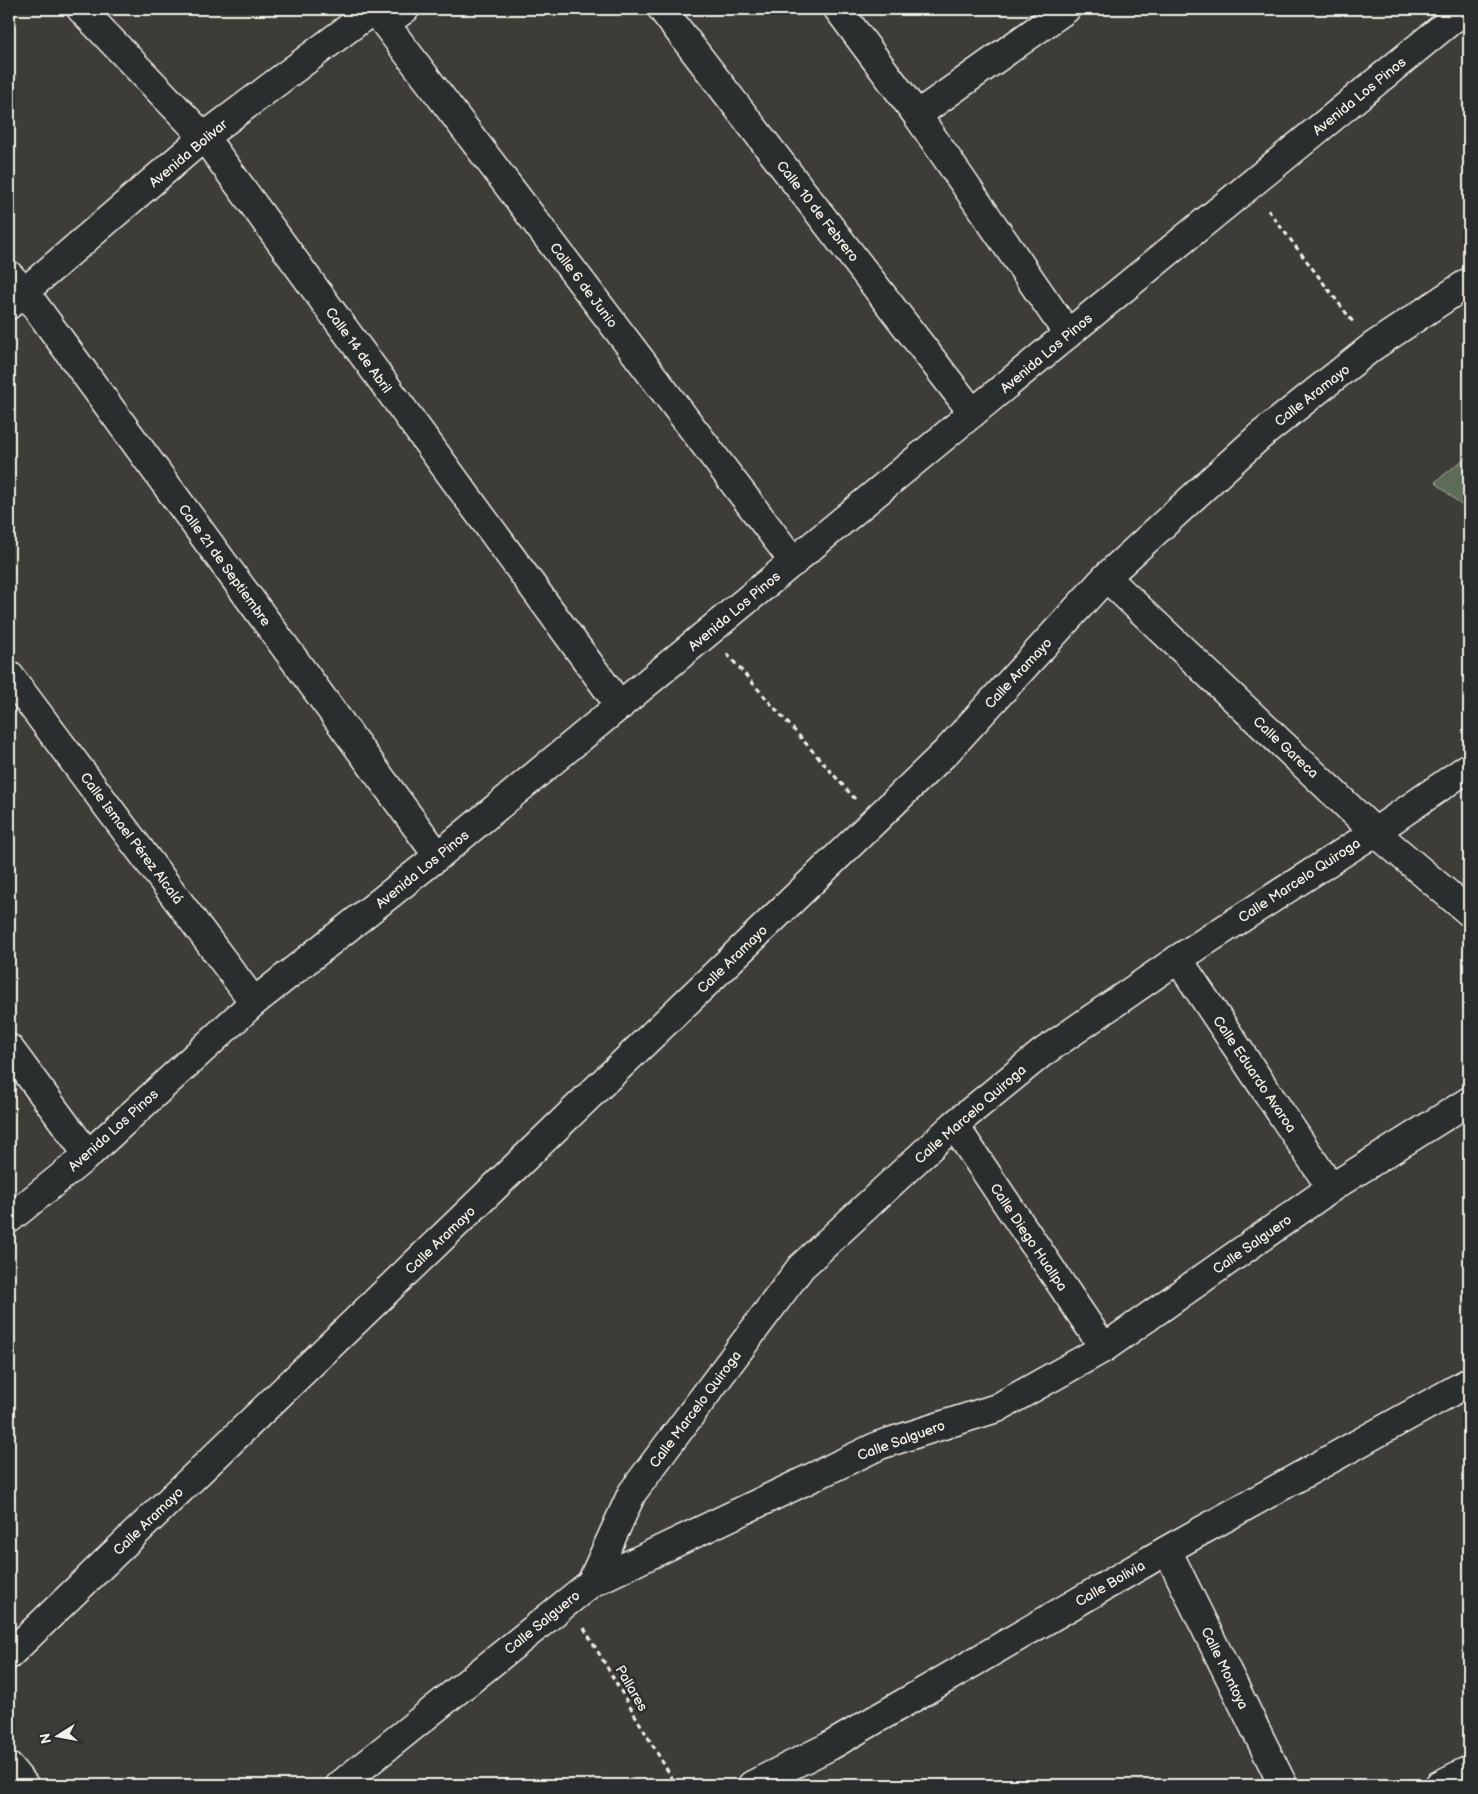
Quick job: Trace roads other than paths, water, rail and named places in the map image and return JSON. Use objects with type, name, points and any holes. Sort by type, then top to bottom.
[{"type":"street","name":"Calle 14 de Abril","points":[[81,9],[204,137],[620,706]]},
{"type":"street","name":"Calle 10 de Febrero","points":[[662,9],[973,413]]},
{"type":"street","points":[[838,9],[917,116],[1068,334]]},
{"type":"street","points":[[917,116],[1066,9]]},
{"type":"street","name":"Avenida Los Pinos","points":[[9,1219],[88,1155],[254,1002],[438,856],[1068,334],[1465,9]]},
{"type":"street","name":"Avenida Bolivar","points":[[14,291],[204,137],[384,12]]},
{"type":"street","name":"Calle 6 de Junio","points":[[384,12],[794,562]]},
{"type":"street","name":"Calle Aramayo","points":[[9,1655],[946,752],[1106,577],[1260,436],[1372,347],[1469,282]]},
{"type":"street","name":"Calle 21 de Septiembre","points":[[14,291],[438,856]]},
{"type":"street","name":"Calle Gareca","points":[[1106,577],[1375,832],[1469,912]]},
{"type":"street","name":"Calle Ismael Pérez Alcalá","points":[[9,675],[254,1002]]},
{"type":"street","name":"Calle Marcelo Quiroga","points":[[590,1583],[632,1493],[801,1268],[954,1125],[1042,1052],[1178,959],[1375,832],[1469,767]]},
{"type":"street","name":"Calle Eduardo Avaroa","points":[[1178,959],[1331,1188]]},
{"type":"street","points":[[9,1048],[88,1155]]},
{"type":"street","name":"Calle Salguero","points":[[340,1785],[590,1583],[880,1445],[997,1408],[1104,1348],[1331,1188],[1469,1101]]},
{"type":"street","name":"Calle Diego Huallpa","points":[[954,1125],[1104,1348]]},
{"type":"street","name":"Calle Bolivia","points":[[752,1785],[830,1746],[1167,1550],[1469,1382]]},
{"type":"street","name":"Calle Montoya","points":[[1167,1550],[1283,1785]]},
{"type":"street","points":[[9,1767],[24,1785]]},
{"type":"street","points":[[1438,1785],[1469,1770]]}]
